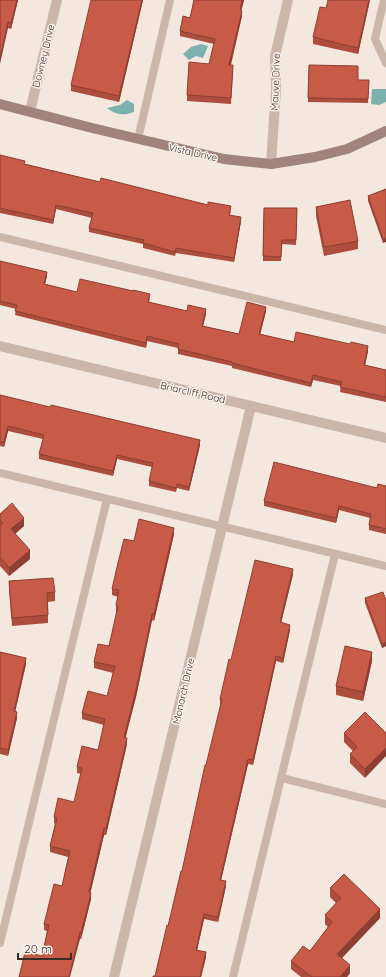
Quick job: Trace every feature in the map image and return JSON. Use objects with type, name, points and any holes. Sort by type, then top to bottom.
[{"type":"street","name":"Downey Drive","points":[[30,111],[57,0]]},
{"type":"street","name":"Mauve Drive","points":[[271,164],[276,89],[275,56],[288,0]]},
{"type":"street","name":"Vista Drive","points":[[0,104],[92,128],[224,159],[271,164],[315,157],[347,149],[386,131]]},
{"type":"street","name":"Briarcliff Road","points":[[0,346],[386,438]]},
{"type":"street","name":"Monarch Drive","points":[[114,977],[251,406]]},
{"type":"lane","points":[[138,139],[170,0]]},
{"type":"lane","points":[[384,0],[375,39],[386,63]]},
{"type":"lane","points":[[0,237],[386,330]]},
{"type":"lane","points":[[0,473],[386,566]]},
{"type":"lane","points":[[0,943],[107,499]]},
{"type":"lane","points":[[234,977],[335,554]]},
{"type":"lane","points":[[282,778],[386,804]]},
{"type":"water","points":[[201,44],[208,46],[203,58],[196,56],[189,60],[183,54],[191,47]]},
{"type":"water","points":[[372,89],[386,89],[386,102],[379,105],[371,104]]},
{"type":"water","points":[[127,100],[134,104],[134,112],[120,114],[107,108],[120,105]]},
{"type":"building","points":[[0,0],[17,0],[11,23],[8,22],[0,58]]},
{"type":"building","points":[[91,0],[142,0],[119,96],[71,85]]},
{"type":"building","points":[[194,0],[242,0],[240,10],[242,11],[229,65],[233,65],[231,98],[187,95],[189,62],[209,64],[215,39],[180,31],[183,16],[190,18]]},
{"type":"building","points":[[328,0],[369,0],[358,48],[313,37],[320,7],[326,8]]},
{"type":"building","points":[[309,65],[358,66],[358,80],[369,80],[368,99],[308,98]]},
{"type":"building","points":[[0,155],[25,161],[24,164],[100,182],[101,178],[208,205],[208,202],[231,206],[229,215],[241,217],[234,258],[176,248],[175,252],[143,243],[144,240],[89,228],[93,213],[56,205],[53,220],[0,208]]},
{"type":"building","points":[[386,189],[386,238],[383,239],[368,196]]},
{"type":"building","points":[[350,200],[358,241],[324,247],[316,207]]},
{"type":"building","points":[[264,208],[297,208],[296,240],[282,240],[281,257],[263,256]]},
{"type":"building","points":[[0,261],[47,272],[44,284],[77,292],[80,279],[150,294],[148,302],[187,311],[188,305],[206,309],[202,326],[239,334],[247,302],[266,307],[259,334],[294,342],[296,332],[350,344],[351,342],[368,346],[364,365],[386,370],[386,397],[340,387],[342,382],[313,375],[311,383],[232,363],[178,349],[179,344],[147,336],[146,343],[15,311],[17,305],[0,301]]},
{"type":"building","points":[[0,395],[50,407],[51,405],[200,440],[189,487],[177,484],[176,488],[149,481],[153,463],[117,455],[113,471],[39,454],[44,435],[8,426],[4,442],[0,442]]},
{"type":"building","points":[[274,462],[377,488],[378,484],[386,486],[386,529],[369,525],[371,514],[339,506],[336,518],[264,501]]},
{"type":"building","points":[[12,503],[24,518],[11,529],[30,550],[9,568],[0,557],[0,525],[3,523],[0,520],[0,514]]},
{"type":"building","points":[[139,519],[174,528],[154,614],[152,614],[136,690],[124,737],[127,738],[106,829],[104,828],[89,892],[91,893],[81,933],[80,932],[69,977],[19,977],[25,952],[42,956],[49,925],[44,924],[54,884],[62,886],[70,851],[50,846],[57,818],[54,817],[58,798],[74,802],[82,768],[77,767],[82,746],[98,750],[105,719],[82,713],[88,691],[107,696],[115,666],[94,662],[98,644],[109,646],[118,606],[116,605],[119,590],[112,589],[117,567],[124,539],[134,541]]},
{"type":"building","points":[[255,560],[293,569],[280,622],[290,625],[283,658],[276,656],[253,760],[248,759],[220,880],[226,881],[218,917],[204,914],[196,950],[206,952],[200,977],[153,977],[155,976],[182,871],[205,765],[222,699],[220,699],[229,659],[231,660]]},
{"type":"building","points":[[53,578],[55,592],[47,593],[48,615],[12,618],[9,581]]},
{"type":"building","points":[[383,592],[386,598],[386,642],[382,644],[365,598]]},
{"type":"building","points":[[345,646],[372,652],[363,692],[336,686]]},
{"type":"building","points":[[0,652],[26,658],[14,711],[17,712],[8,750],[0,748]]},
{"type":"building","points":[[365,712],[386,733],[386,748],[365,769],[350,754],[357,747],[344,733]]},
{"type":"building","points":[[344,874],[380,909],[337,954],[350,965],[340,977],[312,977],[291,961],[303,946],[310,951],[332,922],[325,915],[341,898],[330,888]]}]
